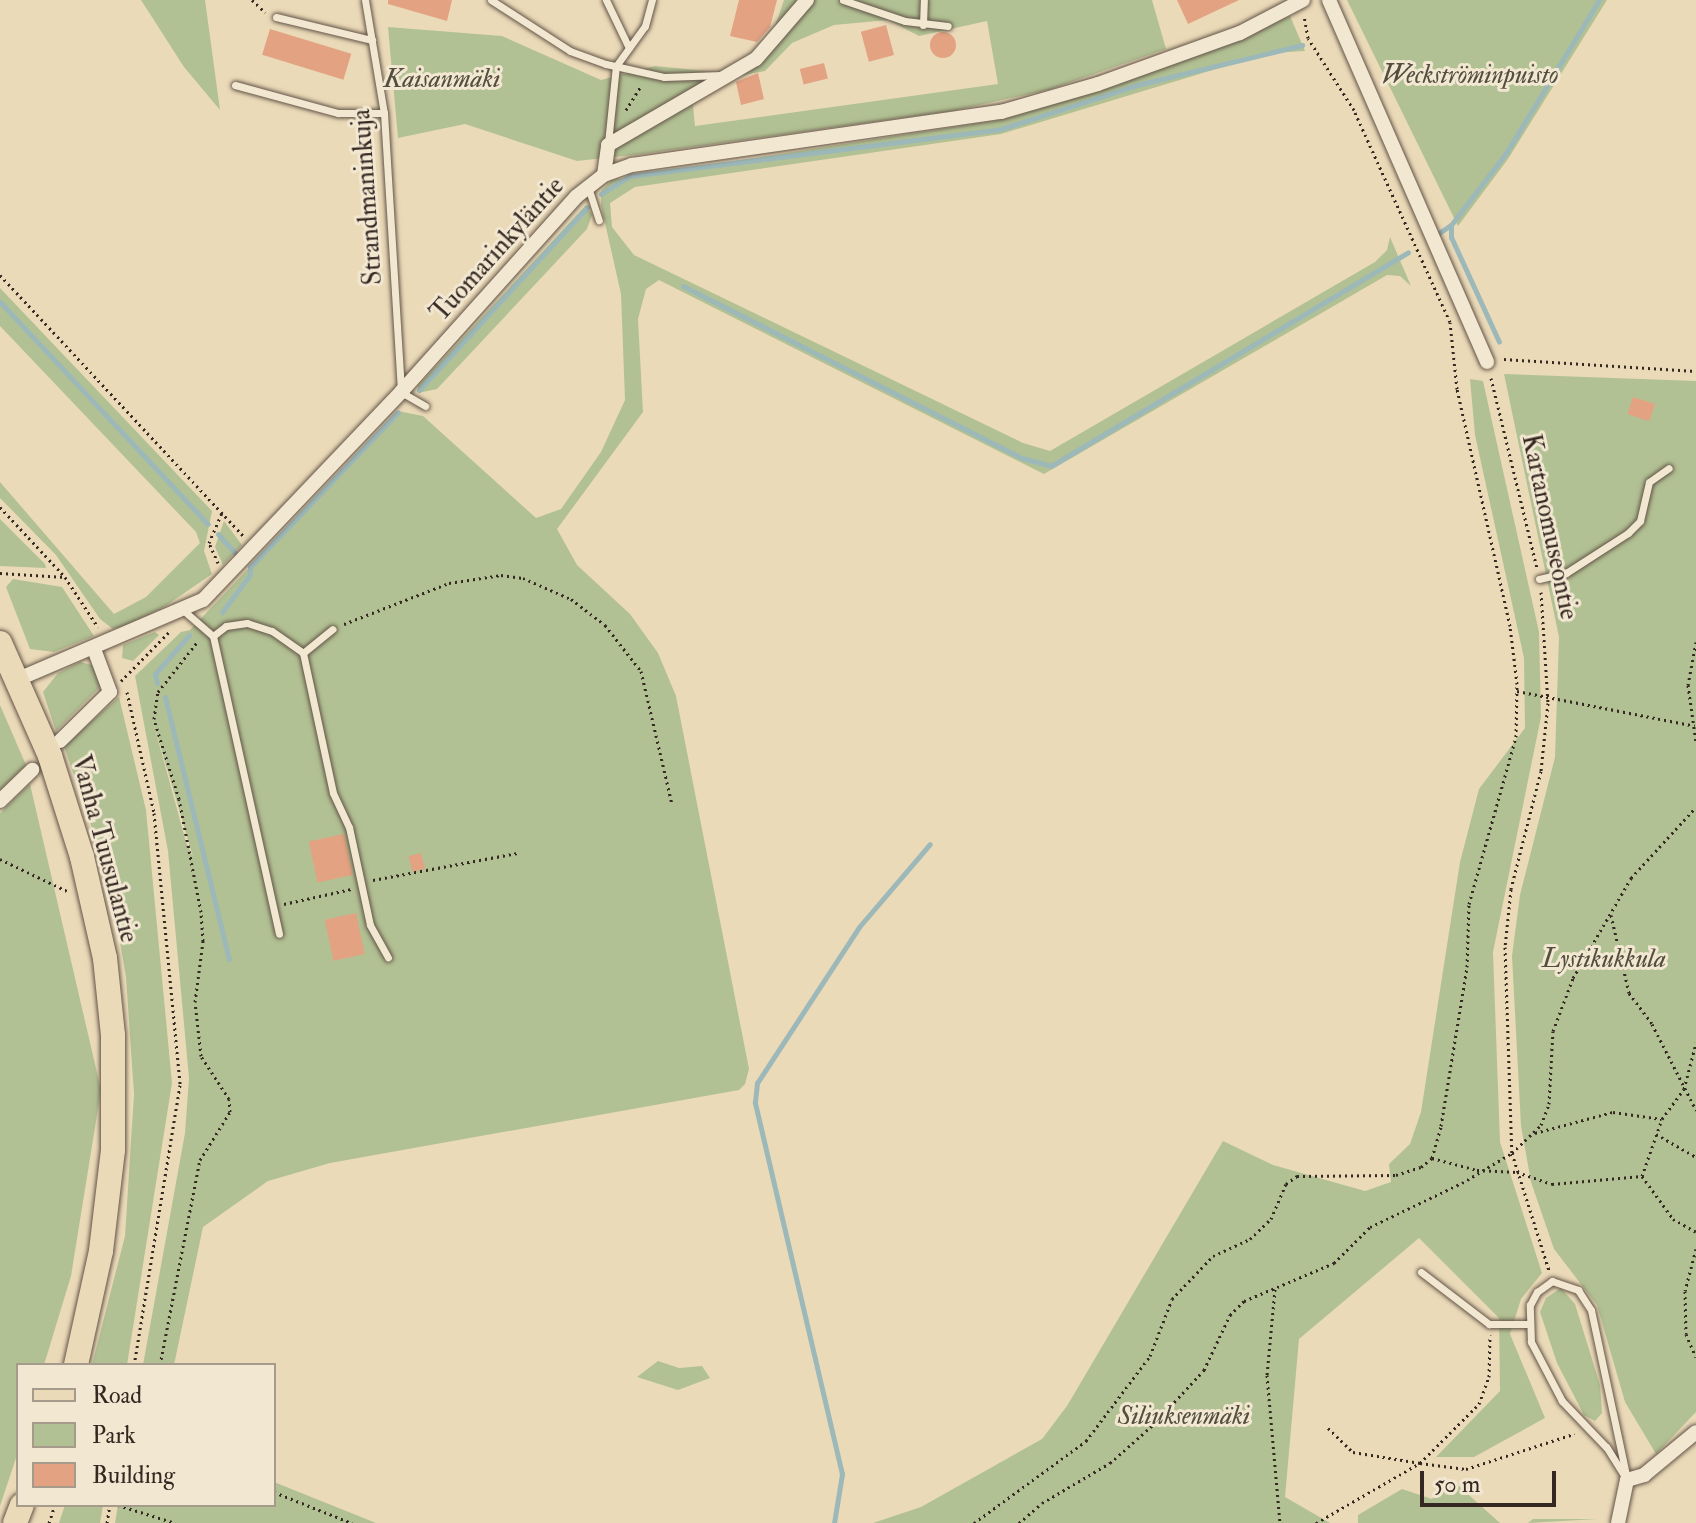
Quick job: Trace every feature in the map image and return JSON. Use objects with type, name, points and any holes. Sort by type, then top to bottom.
[{"type":"main road","name":"Vanha Tuusulantie","points":[[0,643],[50,756],[85,869],[99,918],[113,1035],[109,1199],[76,1363]]},
{"type":"street","points":[[604,175],[608,145],[756,59],[807,0]]},
{"type":"street","points":[[1329,0],[1487,362]]},
{"type":"street","name":"Tuomarinkyläntie","points":[[16,680],[184,611],[227,578],[588,187],[604,175],[632,165],[1001,112],[1098,84],[1240,33],[1302,1]]},
{"type":"street","points":[[60,741],[110,692],[94,649]]},
{"type":"street","points":[[0,801],[32,770]]},
{"type":"street","points":[[1618,1523],[1627,1480],[1644,1475],[1696,1432]]},
{"type":"lane","name":"Strandmaninkuja","points":[[365,0],[384,113],[401,392]]},
{"type":"lane","points":[[491,0],[570,51],[616,66],[664,77],[733,73]]},
{"type":"lane","points":[[606,0],[629,48]]},
{"type":"lane","points":[[608,145],[616,66],[645,26],[652,0]]},
{"type":"lane","points":[[843,0],[875,3],[923,25],[948,26]]},
{"type":"lane","points":[[923,25],[924,0]]},
{"type":"lane","points":[[276,17],[372,40]]},
{"type":"lane","points":[[235,85],[338,113],[384,113]]},
{"type":"lane","points":[[588,187],[599,220]]},
{"type":"lane","points":[[401,392],[425,406]]},
{"type":"lane","points":[[1539,579],[1566,573],[1628,533],[1640,521],[1649,482],[1669,468]]},
{"type":"lane","points":[[184,611],[210,634],[279,934]]},
{"type":"lane","points":[[210,634],[226,626],[247,623],[272,631],[303,653],[333,793],[349,827],[370,925],[388,957]]},
{"type":"lane","points":[[303,653],[333,629]]},
{"type":"lane","points":[[1421,1272],[1489,1324],[1528,1324]]},
{"type":"lane","points":[[1552,1281],[1578,1290],[1591,1310],[1627,1480],[1562,1401],[1531,1342],[1528,1324],[1537,1292],[1552,1281]]},
{"type":"path","points":[[252,0],[276,17]]},
{"type":"path","points":[[1302,1],[1308,38],[1354,110],[1450,322],[1457,389],[1510,626],[1517,691],[1516,737],[1469,904],[1467,967],[1432,1158]]},
{"type":"path","points":[[625,111],[640,91],[639,71]]},
{"type":"path","points":[[0,275],[253,548]]},
{"type":"path","points":[[1487,362],[1555,361],[1696,371]]},
{"type":"path","name":"Kartanomuseontie","points":[[1487,362],[1539,579],[1548,697],[1541,771],[1511,889],[1505,947],[1512,1153],[1552,1281]]},
{"type":"path","points":[[222,512],[209,543],[227,578]]},
{"type":"path","points":[[0,573],[65,577]]},
{"type":"path","points":[[333,629],[474,578],[523,578],[559,593],[605,625],[641,671],[672,804]]},
{"type":"path","points":[[124,678],[184,611]]},
{"type":"path","points":[[160,1363],[200,1160],[230,1112],[229,1099],[201,1056],[195,1002],[203,941],[201,912],[179,799],[154,719],[158,692],[210,634]]},
{"type":"path","points":[[1696,642],[1688,685],[1696,742]]},
{"type":"path","points":[[1517,691],[1695,726]]},
{"type":"path","points":[[1019,1523],[1042,1503],[1110,1463],[1154,1424],[1204,1370],[1237,1307],[1334,1263],[1370,1227],[1462,1183],[1477,1170],[1512,1153],[1531,1134],[1549,1104],[1553,1031],[1573,978],[1631,878],[1696,807]]},
{"type":"path","points":[[134,1363],[180,1111],[175,1005],[154,813]]},
{"type":"path","points":[[273,906],[517,853]]},
{"type":"path","points":[[0,859],[41,882],[67,889],[70,900]]},
{"type":"path","points":[[1610,913],[1629,993],[1652,1024],[1696,1110]]},
{"type":"path","points":[[1642,1176],[1662,1119],[1684,1089],[1696,1043]]},
{"type":"path","points":[[1531,1134],[1613,1112],[1662,1119]]},
{"type":"path","points":[[1656,1134],[1696,1157]]},
{"type":"path","points":[[974,1523],[1086,1441],[1150,1356],[1172,1299],[1213,1256],[1250,1239],[1271,1219],[1286,1184],[1297,1176],[1396,1175],[1432,1158],[1477,1170],[1517,1172],[1569,1186],[1642,1176]]},
{"type":"path","points":[[1642,1176],[1673,1219],[1696,1232]]},
{"type":"path","points":[[1696,1249],[1685,1291],[1686,1334],[1696,1357]]},
{"type":"path","points":[[1275,1289],[1267,1375],[1280,1523]]},
{"type":"path","points":[[1316,1523],[1420,1463],[1479,1404],[1489,1377],[1489,1324]]},
{"type":"path","points":[[1328,1428],[1353,1452],[1466,1469],[1525,1446],[1588,1431]]},
{"type":"path","points":[[276,1493],[352,1523]]},
{"type":"path","points":[[124,1507],[175,1523]]},
{"type":"green space","points":[[141,0],[205,0],[220,110],[184,67]]},
{"type":"green space","name":"Kaisanmäki","points":[[784,0],[1152,0],[1166,49],[1048,90],[952,111],[642,154],[577,161],[465,124],[398,138],[388,27],[502,36],[601,80],[655,66],[717,72],[751,58],[769,44]],"holes":[[[888,20],[919,36],[987,21],[998,84],[695,126],[693,105],[733,77],[765,71],[792,43],[834,25]]]},
{"type":"green space","name":"Weckströminpuisto","points":[[1347,0],[1607,0],[1508,159],[1458,226]]},
{"type":"green space","points":[[1290,16],[1305,51],[1269,53],[1001,134],[635,187],[610,203],[612,227],[634,255],[1023,443],[1050,451],[1375,262],[1387,250],[1390,237],[1411,286],[1400,276],[1387,275],[1044,474],[659,280],[646,289],[638,319],[643,412],[557,529],[577,565],[630,614],[658,653],[676,696],[749,1069],[745,1084],[739,1090],[330,1163],[268,1181],[203,1227],[174,1363],[143,1363],[185,1133],[189,1078],[168,851],[135,676],[181,632],[190,630],[398,411],[423,416],[536,518],[561,509],[601,452],[625,400],[621,294],[601,205],[601,191],[612,180],[999,120],[1173,64]],"holes":[[[151,714],[193,857],[186,842]]]},
{"type":"green space","points":[[586,205],[592,215],[587,229],[437,389],[418,393],[418,386]]},
{"type":"green space","points":[[0,288],[212,511],[204,551],[212,574],[164,607],[125,626],[113,629],[100,619],[56,555],[0,498],[0,482],[114,614],[146,597],[200,543],[196,532],[0,326]]},
{"type":"green space","name":"Lystikukkula","points":[[1504,374],[1696,381],[1696,1412],[1656,1454],[1625,1402],[1597,1305],[1554,1249],[1531,1182],[1521,1126],[1512,956],[1520,895],[1555,757],[1559,637]]},
{"type":"green space","name":"Siliuksenmäki","points":[[1470,379],[1483,381],[1539,632],[1541,717],[1493,952],[1500,1142],[1542,1273],[1521,1299],[1510,1334],[1545,1418],[1474,1457],[1436,1457],[1500,1391],[1499,1318],[1419,1238],[1299,1339],[1285,1497],[1330,1523],[873,1523],[921,1507],[1042,1439],[1067,1406],[1223,1141],[1273,1165],[1365,1191],[1391,1182],[1389,1164],[1410,1144],[1421,1112],[1460,862],[1479,789],[1525,728],[1524,658],[1475,435]]},
{"type":"green space","points":[[0,519],[45,564],[46,568],[0,566]]},
{"type":"green space","points":[[224,521],[242,545],[223,565],[215,547]]},
{"type":"green space","points":[[13,579],[62,587],[94,636],[54,652],[30,649],[6,587]]},
{"type":"green space","points":[[155,632],[159,635],[133,661],[122,658],[123,645]]},
{"type":"green space","points":[[80,662],[92,665],[100,674],[100,687],[56,731],[43,692],[58,673]]},
{"type":"green space","points":[[119,697],[146,810],[172,1083],[127,1363],[93,1363],[125,1236],[134,1094],[126,977],[109,878],[64,746]]},
{"type":"green space","points":[[0,705],[26,765],[0,790]]},
{"type":"green space","points":[[30,784],[101,1090],[71,1276],[45,1363],[16,1363],[16,1458],[0,1506],[0,813]]},
{"type":"green space","points":[[1561,1288],[1575,1304],[1600,1385],[1602,1413],[1595,1421],[1584,1415],[1557,1363],[1540,1312],[1546,1298]]},
{"type":"green space","points":[[658,1361],[679,1368],[702,1366],[710,1378],[678,1390],[637,1377]]},
{"type":"green space","points":[[1451,1479],[1500,1523],[1358,1523],[1358,1515],[1402,1489],[1432,1499]]},
{"type":"green space","points":[[276,1483],[376,1523],[115,1523],[118,1507],[276,1507]]},
{"type":"green space","points":[[64,1507],[103,1507],[100,1523],[59,1523]]},
{"type":"green space","points":[[1533,1519],[1597,1519],[1528,1523]]},
{"type":"building","points":[[388,0],[452,0],[447,21],[388,4]]},
{"type":"building","points":[[739,0],[777,0],[770,27],[757,42],[730,36]]},
{"type":"building","points":[[1177,0],[1239,0],[1188,24]]},
{"type":"building","points":[[886,25],[894,55],[869,62],[861,32]]},
{"type":"building","points":[[270,29],[351,54],[343,80],[262,55]]},
{"type":"building","points":[[943,32],[952,36],[956,45],[952,54],[943,58],[934,54],[930,45],[934,36]]},
{"type":"building","points":[[824,63],[828,79],[804,85],[800,69]]},
{"type":"building","points":[[758,73],[764,99],[741,105],[736,82]]},
{"type":"building","points":[[1633,397],[1655,404],[1649,421],[1627,414]]},
{"type":"building","points":[[344,834],[353,875],[318,883],[309,841]]},
{"type":"building","points":[[421,853],[425,868],[413,872],[408,856]]},
{"type":"building","points":[[356,913],[365,954],[333,961],[325,920]]},
{"type":"waterway","points":[[1439,233],[1451,225],[1506,153],[1599,0]]},
{"type":"waterway","points":[[601,194],[630,176],[1001,129],[1137,85],[1302,45]]},
{"type":"waterway","points":[[419,390],[587,207]]},
{"type":"waterway","points":[[1451,226],[1451,237],[1499,342]]},
{"type":"waterway","points":[[683,286],[1022,458],[1051,466],[1408,252]]},
{"type":"waterway","points":[[0,302],[208,524]]},
{"type":"waterway","points":[[250,567],[398,412]]},
{"type":"waterway","points":[[218,534],[235,553]]},
{"type":"waterway","points":[[222,612],[250,575],[250,567]]},
{"type":"waterway","points":[[157,683],[155,674],[189,635]]},
{"type":"waterway","points":[[165,697],[229,959]]},
{"type":"waterway","points":[[834,1523],[842,1474],[755,1102],[757,1083],[859,927],[930,844]]}]
